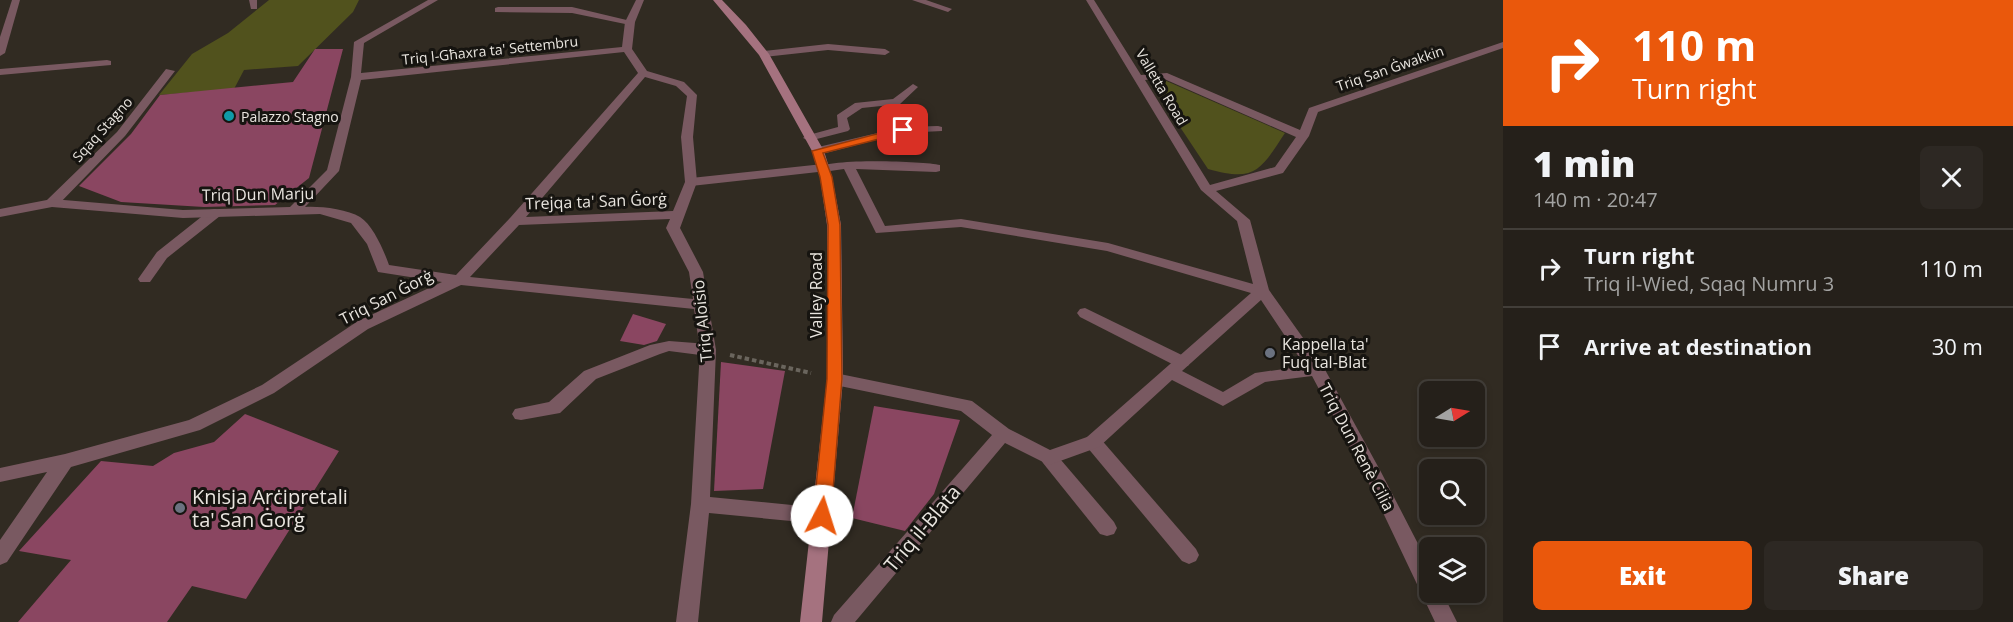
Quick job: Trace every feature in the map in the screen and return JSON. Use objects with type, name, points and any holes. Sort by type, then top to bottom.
[{"type":"street","points":[[0,53],[16,0]]},
{"type":"street","points":[[294,210],[333,171],[356,77],[358,42],[434,0]]},
{"type":"street","points":[[639,0],[630,22],[627,49],[643,74]]},
{"type":"street","name":"Valley Road","points":[[717,0],[743,27],[764,54],[818,151],[834,225],[835,379],[811,622]]},
{"type":"street","points":[[916,0],[948,9]]},
{"type":"street","name":"Valletta Road","points":[[1090,0],[1207,190]]},
{"type":"street","points":[[498,9],[572,10],[630,22]]},
{"type":"street","name":"Triq San Ġwakkin","points":[[1207,190],[1279,170],[1304,136],[1313,110],[1503,45]]},
{"type":"street","points":[[764,54],[828,47],[885,52]]},
{"type":"street","name":"Triq l-Għaxra ta' Settembru","points":[[356,77],[627,49]]},
{"type":"street","points":[[0,72],[107,63]]},
{"type":"street","name":"Sqaq Stagno","points":[[52,203],[121,134],[170,71]]},
{"type":"street","name":"Triq Aloisio","points":[[643,74],[680,84],[692,95],[687,137],[691,182],[673,228],[696,272],[708,350],[700,504],[687,622]]},
{"type":"street","name":"Triq San Ġorġ","points":[[0,475],[65,461],[195,425],[268,389],[363,325],[459,280],[515,221],[643,74]]},
{"type":"street","points":[[1140,78],[1163,75],[1304,136]]},
{"type":"street","points":[[809,138],[844,129],[841,117],[859,105],[897,102],[913,87]]},
{"type":"street","points":[[818,151],[903,130],[938,129]]},
{"type":"street","points":[[691,182],[848,165],[936,168]]},
{"type":"street","points":[[848,165],[881,230],[961,223],[1108,247],[1262,291]]},
{"type":"street","name":"Triq Dun Renè Cilia","points":[[1207,190],[1243,220],[1262,291],[1317,370],[1375,477],[1419,567]]},
{"type":"street","name":"Triq Dun Marju","points":[[0,213],[52,203],[183,214],[321,210],[356,220],[374,244],[383,269],[459,280],[702,305]]},
{"type":"street","points":[[145,279],[162,255],[215,213]]},
{"type":"street","name":"Trejqa ta' San Ġorġ","points":[[515,221],[678,215]]},
{"type":"street","points":[[1050,458],[1093,442],[1262,291]]},
{"type":"street","points":[[1085,313],[1177,367],[1223,400],[1261,377],[1317,370]]},
{"type":"street","points":[[521,414],[554,408],[590,375],[656,349],[669,346],[708,350]]},
{"type":"street","points":[[835,379],[966,406],[1003,434],[1050,458],[1107,528]]},
{"type":"street","name":"Triq il-Blata","points":[[842,622],[1003,434]]},
{"type":"street","points":[[1093,442],[1189,555]]},
{"type":"street","points":[[0,556],[65,461]]},
{"type":"street","points":[[700,504],[822,516]]},
{"type":"street","name":"Triq Dun Renè Cilia","points":[[1436,603],[1446,622]]},
{"type":"path","points":[[708,350],[835,379]]},
{"type":"shaded area","points":[[269,0],[359,0],[353,12],[298,66],[244,70],[234,89],[159,95],[192,54],[228,33]]},
{"type":"shaded area","points":[[1164,80],[1285,133],[1262,165],[1255,170],[1236,174],[1208,169],[1152,85]]},
{"type":"building","points":[[315,49],[343,49],[309,178],[275,205],[204,207],[121,202],[79,186],[131,134],[160,95],[293,82]]},
{"type":"building","points":[[633,314],[666,324],[657,341],[644,345],[620,341]]},
{"type":"building","points":[[721,362],[785,371],[763,489],[714,491]]},
{"type":"building","points":[[874,406],[960,420],[934,494],[905,531],[852,518]]},
{"type":"building","name":"Knisja Arċipretali ta' San Ġorġ","points":[[245,414],[339,451],[246,599],[192,586],[167,622],[18,622],[71,560],[19,551],[101,461],[153,466],[174,453],[214,442]]},
{"type":"place","name":"Palazzo Stagno","points":[[229,116]]},
{"type":"place","name":"Kappella ta' Fuq tal-Blat","points":[[1270,353]]},
{"type":"place","name":"Knisja Arċipretali ta' San Ġorġ","points":[[180,508]]},
{"type":"route","points":[[822,516],[835,379],[834,225],[826,177],[818,151],[903,130]]}]
